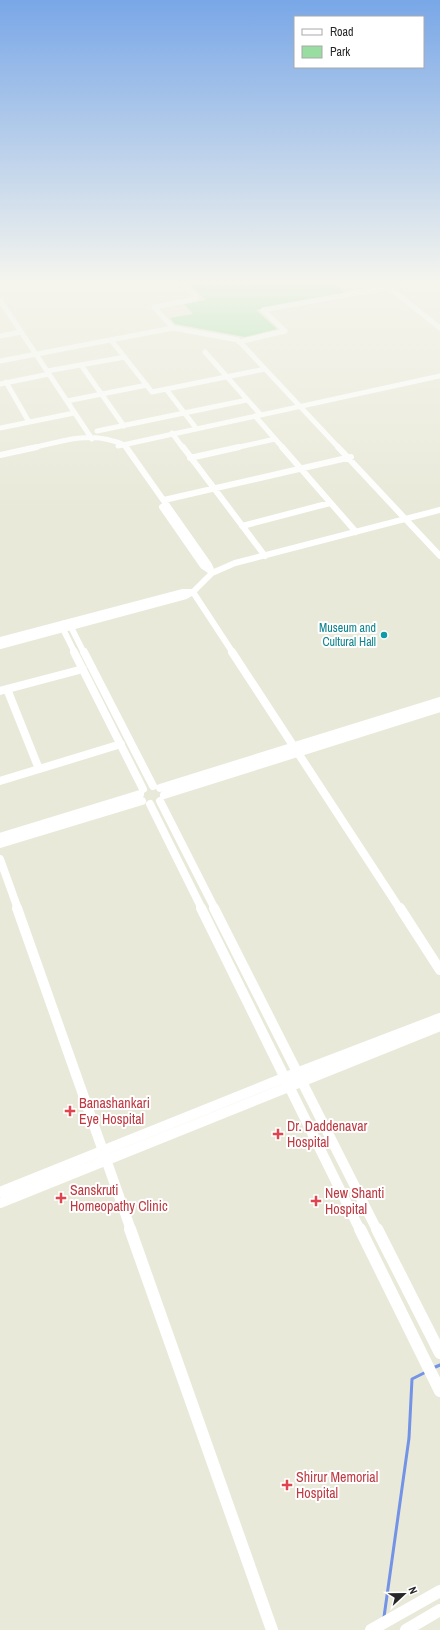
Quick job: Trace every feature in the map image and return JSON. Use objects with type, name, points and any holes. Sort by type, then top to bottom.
[{"type":"street","points":[[40,360],[92,439]]},
{"type":"street","points":[[0,384],[108,360]]},
{"type":"street","points":[[127,360],[152,392],[265,369]]},
{"type":"street","points":[[212,360],[247,400],[275,439],[356,532]]},
{"type":"street","points":[[257,360],[302,406]]},
{"type":"street","points":[[259,360],[350,458],[440,548]]},
{"type":"street","points":[[81,365],[124,426]]},
{"type":"street","points":[[0,455],[92,439],[120,445],[440,376]]},
{"type":"street","points":[[6,382],[29,422]]},
{"type":"street","points":[[67,401],[147,385]]},
{"type":"street","points":[[166,389],[196,428]]},
{"type":"street","points":[[97,431],[247,400]]},
{"type":"street","points":[[0,428],[74,412]]},
{"type":"street","points":[[172,433],[264,556]]},
{"type":"street","points":[[0,459],[92,439]]},
{"type":"street","points":[[190,458],[275,439]]},
{"type":"street","points":[[120,445],[166,503],[210,564],[212,572]]},
{"type":"street","points":[[120,445],[203,566],[212,572]]},
{"type":"street","points":[[166,503],[350,458]]},
{"type":"street","points":[[242,526],[330,503]]},
{"type":"street","points":[[0,640],[63,626],[71,627],[186,596],[193,592],[212,572],[235,563],[440,510]]},
{"type":"street","points":[[409,518],[440,556]]},
{"type":"street","points":[[0,646],[63,626],[183,592],[193,592]]},
{"type":"street","points":[[193,592],[440,970]]},
{"type":"street","points":[[63,626],[121,744],[144,797],[288,1082],[438,1386]]},
{"type":"street","points":[[71,627],[160,793],[300,1077],[438,1350]]},
{"type":"street","points":[[39,769],[3,690],[83,669]]},
{"type":"street","points":[[0,837],[160,793],[440,701]]},
{"type":"street","points":[[295,749],[440,708]]},
{"type":"street","points":[[0,781],[121,744]]},
{"type":"street","points":[[0,844],[160,793]]},
{"type":"street","points":[[0,859],[272,1630]]},
{"type":"street","points":[[0,1192],[105,1155],[288,1082],[440,1018]]},
{"type":"street","points":[[300,1077],[440,1026]]},
{"type":"street","points":[[0,1203],[105,1155]]},
{"type":"street","points":[[371,1630],[440,1591]]},
{"type":"street","points":[[406,1630],[440,1610]]},
{"type":"waterway","points":[[433,1368],[440,1365]]},
{"type":"waterway","points":[[384,1617],[409,1438],[412,1379],[426,1372]]},
{"type":"place","name":"Museum and Cultural Hall","points":[[384,635]]},
{"type":"place","name":"Banashankari Eye Hospital","points":[[70,1111]]},
{"type":"place","name":"Dr. Daddenavar Hospital","points":[[278,1134]]},
{"type":"place","name":"Sanskruti Homeopathy Clinic","points":[[61,1198]]},
{"type":"place","name":"New Shanti Hospital","points":[[316,1201]]},
{"type":"place","name":"Shirur Memorial Hospital","points":[[287,1485]]}]
